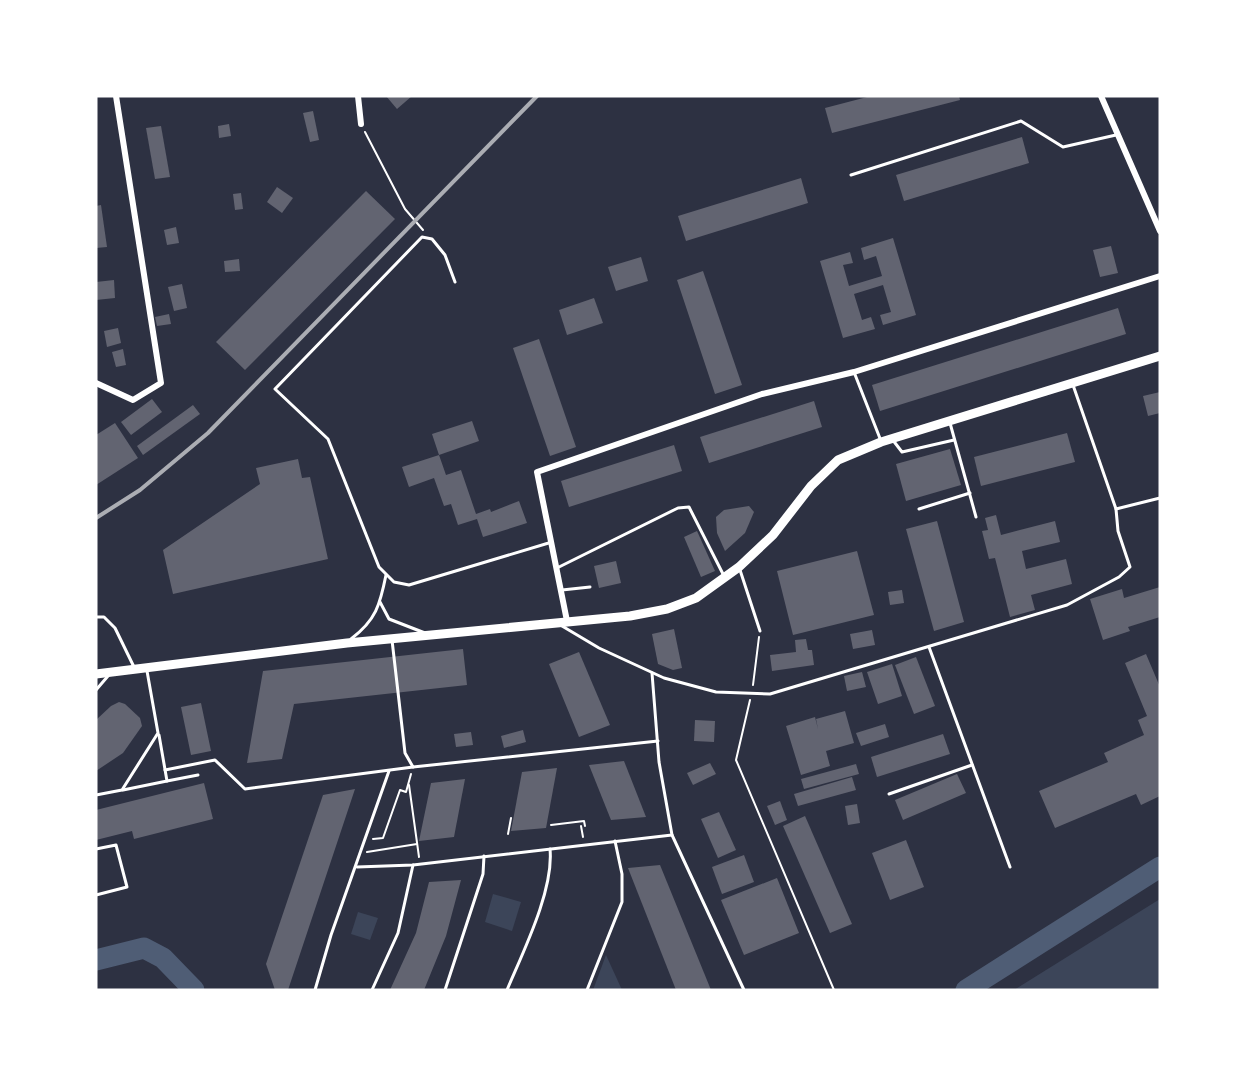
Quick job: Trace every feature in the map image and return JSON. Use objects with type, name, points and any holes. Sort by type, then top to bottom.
[{"type":"main road","points":[[96,674],[346,643],[667,609],[696,598],[739,567],[773,535],[811,486],[838,460],[881,442],[1160,356]]},
{"type":"street","points":[[96,383],[133,400],[161,382],[116,96]]},
{"type":"street","points":[[358,96],[362,124]]},
{"type":"street","points":[[1101,96],[1116,135],[1160,231]]},
{"type":"street","points":[[567,621],[537,472],[762,394],[854,372],[1160,276]]},
{"type":"lane","points":[[851,175],[1021,121],[1063,147],[1116,135]]},
{"type":"lane","points":[[455,282],[445,255],[432,238],[422,237],[275,389],[328,439],[379,567],[394,582],[409,585],[552,542]]},
{"type":"lane","points":[[854,372],[881,442]]},
{"type":"lane","points":[[555,622],[599,648],[652,673],[716,692],[752,692],[781,691],[1067,605],[1119,577],[1130,567],[1118,531],[1116,509],[1073,384]]},
{"type":"lane","points":[[949,421],[976,517]]},
{"type":"lane","points":[[892,439],[902,452],[954,440]]},
{"type":"lane","points":[[919,509],[970,493]]},
{"type":"lane","points":[[1116,509],[1160,498]]},
{"type":"lane","points":[[557,568],[678,508],[689,507],[725,577]]},
{"type":"lane","points":[[739,567],[760,631]]},
{"type":"lane","points":[[346,643],[369,626],[381,602],[386,575]]},
{"type":"lane","points":[[562,590],[590,587]]},
{"type":"lane","points":[[381,602],[389,619],[430,634]]},
{"type":"lane","points":[[96,617],[104,617],[115,628],[135,669]]},
{"type":"lane","points":[[392,638],[405,753],[413,767]]},
{"type":"lane","points":[[929,647],[1010,867]]},
{"type":"lane","points":[[146,667],[167,781]]},
{"type":"lane","points":[[96,690],[111,672]]},
{"type":"lane","points":[[652,673],[658,741],[672,835],[744,990]]},
{"type":"lane","points":[[122,790],[158,733]]},
{"type":"lane","points":[[165,770],[215,760],[245,789],[413,767],[658,741]]},
{"type":"lane","points":[[889,794],[972,765]]},
{"type":"lane","points":[[315,990],[331,935],[357,867],[389,771]]},
{"type":"lane","points":[[96,795],[198,775]]},
{"type":"lane","points":[[357,867],[413,865],[672,835]]},
{"type":"lane","points":[[587,990],[622,902],[622,874],[615,841]]},
{"type":"lane","points":[[96,849],[116,845],[127,887],[96,895]]},
{"type":"lane","points":[[507,990],[528,941],[552,864],[550,849]]},
{"type":"lane","points":[[445,990],[483,874],[484,856]]},
{"type":"lane","points":[[372,990],[398,933],[413,865]]},
{"type":"path","points":[[362,124],[405,209],[414,221]]},
{"type":"path","points":[[760,631],[752,692],[736,760],[834,990]]},
{"type":"path","points":[[367,852],[372,839],[383,838],[400,790],[406,792],[413,767]]},
{"type":"path","points":[[409,782],[419,864]]},
{"type":"path","points":[[508,834],[511,818]]},
{"type":"path","points":[[551,825],[584,821],[583,837]]},
{"type":"path","points":[[361,853],[417,844]]},
{"type":"shaded area","points":[[493,894],[521,902],[512,931],[485,922]]},
{"type":"shaded area","points":[[1160,899],[1160,990],[1014,990]]},
{"type":"shaded area","points":[[358,912],[378,918],[370,940],[351,934]]},
{"type":"shaded area","points":[[606,955],[622,990],[593,990]]},
{"type":"building","points":[[386,96],[412,96],[397,109]]},
{"type":"building","points":[[871,96],[959,96],[960,100],[832,133],[825,108]]},
{"type":"building","points":[[313,111],[319,140],[310,142],[303,113]]},
{"type":"building","points":[[229,124],[231,136],[219,138],[218,126]]},
{"type":"building","points":[[161,126],[170,177],[155,179],[146,128]]},
{"type":"building","points":[[1022,137],[1029,163],[904,201],[896,175]]},
{"type":"building","points":[[801,178],[808,203],[686,241],[678,216]]},
{"type":"building","points":[[277,187],[293,198],[282,213],[267,202]]},
{"type":"building","points":[[366,191],[395,219],[245,370],[216,342]]},
{"type":"building","points":[[241,193],[243,209],[235,210],[233,194]]},
{"type":"building","points":[[101,205],[107,247],[96,248],[96,206]]},
{"type":"building","points":[[176,227],[179,243],[167,245],[164,230]]},
{"type":"building","points":[[893,238],[916,315],[883,325],[880,315],[891,312],[883,285],[854,294],[862,320],[871,317],[875,329],[843,338],[820,261],[850,252],[853,263],[843,265],[849,286],[882,276],[876,256],[864,260],[861,248]]},
{"type":"building","points":[[1111,246],[1118,273],[1100,277],[1093,250]]},
{"type":"building","points":[[641,257],[648,281],[616,291],[608,267]]},
{"type":"building","points":[[239,259],[240,271],[225,272],[224,261]]},
{"type":"building","points":[[703,271],[742,385],[715,394],[677,280]]},
{"type":"building","points":[[114,280],[115,298],[96,300],[96,282]]},
{"type":"building","points":[[182,284],[187,308],[174,311],[168,287]]},
{"type":"building","points":[[594,298],[603,323],[567,335],[559,310]]},
{"type":"building","points":[[1118,308],[1126,334],[880,411],[872,385]]},
{"type":"building","points":[[169,314],[171,324],[157,326],[155,317]]},
{"type":"building","points":[[118,328],[121,343],[107,347],[104,331]]},
{"type":"building","points":[[539,339],[576,447],[550,456],[513,348]]},
{"type":"building","points":[[123,349],[126,365],[116,367],[112,352]]},
{"type":"building","points":[[1160,392],[1160,413],[1148,416],[1143,396]]},
{"type":"building","points":[[152,399],[162,412],[131,435],[121,422]]},
{"type":"building","points":[[814,401],[822,427],[709,463],[700,437]]},
{"type":"building","points":[[193,405],[200,414],[143,455],[137,446]]},
{"type":"building","points":[[472,421],[479,441],[439,455],[432,434]]},
{"type":"building","points":[[115,423],[138,458],[96,485],[96,435]]},
{"type":"building","points":[[1067,433],[1075,462],[981,486],[974,457]]},
{"type":"building","points":[[674,445],[682,471],[569,507],[561,481]]},
{"type":"building","points":[[950,449],[961,485],[906,501],[896,464]]},
{"type":"building","points":[[439,455],[446,475],[461,470],[476,514],[490,509],[491,512],[519,501],[527,523],[483,537],[477,519],[458,525],[451,504],[444,506],[434,478],[409,487],[402,467]]},
{"type":"building","points":[[298,459],[302,478],[310,477],[328,559],[173,594],[163,550],[260,484],[256,468]]},
{"type":"building","points":[[749,506],[754,512],[745,533],[725,551],[717,533],[716,517],[724,510]]},
{"type":"building","points":[[996,515],[1001,535],[1055,521],[1060,542],[1022,551],[1026,569],[1066,559],[1072,584],[1031,595],[1035,610],[1010,617],[995,558],[989,559],[982,531],[988,530],[985,518]]},
{"type":"building","points":[[937,521],[964,622],[934,631],[906,529]]},
{"type":"building","points":[[697,531],[715,571],[701,577],[684,537]]},
{"type":"building","points":[[857,551],[874,615],[793,635],[777,571]]},
{"type":"building","points":[[616,561],[621,583],[599,588],[594,566]]},
{"type":"building","points":[[1160,587],[1160,617],[1128,627],[1130,631],[1103,640],[1090,599],[1122,589],[1124,598]]},
{"type":"building","points":[[902,590],[904,603],[890,605],[888,592]]},
{"type":"building","points":[[674,629],[682,668],[673,670],[658,664],[652,634]]},
{"type":"building","points":[[872,630],[875,645],[853,649],[850,634]]},
{"type":"building","points":[[806,639],[808,650],[812,650],[814,665],[772,671],[770,655],[796,652],[795,640]]},
{"type":"building","points":[[463,649],[467,685],[294,704],[282,759],[247,763],[263,671]]},
{"type":"building","points":[[579,652],[610,725],[579,737],[549,664]]},
{"type":"building","points":[[1146,654],[1160,687],[1160,796],[1141,805],[1136,794],[1055,828],[1039,791],[1108,762],[1104,753],[1144,735],[1138,720],[1147,716],[1125,663]]},
{"type":"building","points":[[916,657],[935,706],[914,714],[895,665]]},
{"type":"building","points":[[892,664],[902,696],[878,704],[867,672]]},
{"type":"building","points":[[862,672],[866,687],[847,691],[844,676]]},
{"type":"building","points":[[119,702],[125,704],[140,718],[142,726],[123,753],[96,771],[96,720]]},
{"type":"building","points":[[201,703],[211,751],[191,755],[181,707]]},
{"type":"building","points":[[845,711],[854,743],[826,751],[830,766],[801,775],[786,726],[815,717],[818,729],[816,719]]},
{"type":"building","points":[[695,720],[715,721],[714,742],[694,741]]},
{"type":"building","points":[[885,724],[889,737],[861,746],[856,733]]},
{"type":"building","points":[[523,730],[526,742],[504,748],[501,736]]},
{"type":"building","points":[[471,732],[473,745],[456,747],[454,734]]},
{"type":"building","points":[[943,734],[950,754],[877,777],[871,757]]},
{"type":"building","points":[[624,761],[646,817],[611,820],[589,765]]},
{"type":"building","points":[[710,763],[716,774],[693,785],[687,773]]},
{"type":"building","points":[[856,764],[859,774],[804,789],[801,779]]},
{"type":"building","points":[[557,768],[546,828],[511,831],[522,772]]},
{"type":"building","points":[[957,774],[966,793],[903,820],[895,800]]},
{"type":"building","points":[[852,777],[856,790],[798,806],[794,794]]},
{"type":"building","points":[[465,779],[454,837],[419,841],[431,783]]},
{"type":"building","points":[[204,783],[213,819],[134,839],[132,831],[96,840],[96,810]]},
{"type":"building","points":[[355,789],[288,990],[275,990],[266,964],[323,795]]},
{"type":"building","points":[[780,801],[787,820],[775,825],[767,806]]},
{"type":"building","points":[[857,804],[860,823],[848,825],[845,806]]},
{"type":"building","points":[[719,812],[736,850],[718,858],[701,819]]},
{"type":"building","points":[[805,816],[852,924],[830,933],[783,826]]},
{"type":"building","points":[[906,840],[924,887],[890,900],[872,853]]},
{"type":"building","points":[[744,855],[754,882],[722,894],[712,867]]},
{"type":"building","points":[[660,865],[711,990],[676,990],[628,868]]},
{"type":"building","points":[[777,878],[799,933],[744,955],[721,900]]},
{"type":"building","points":[[461,880],[446,936],[424,990],[390,990],[416,933],[429,882]]},
{"type":"waterway","points":[[966,990],[1160,867]]},
{"type":"waterway","points":[[96,960],[144,948],[163,958],[194,990]]},
{"type":"railway","points":[[96,518],[140,490],[208,433],[537,96]]}]
